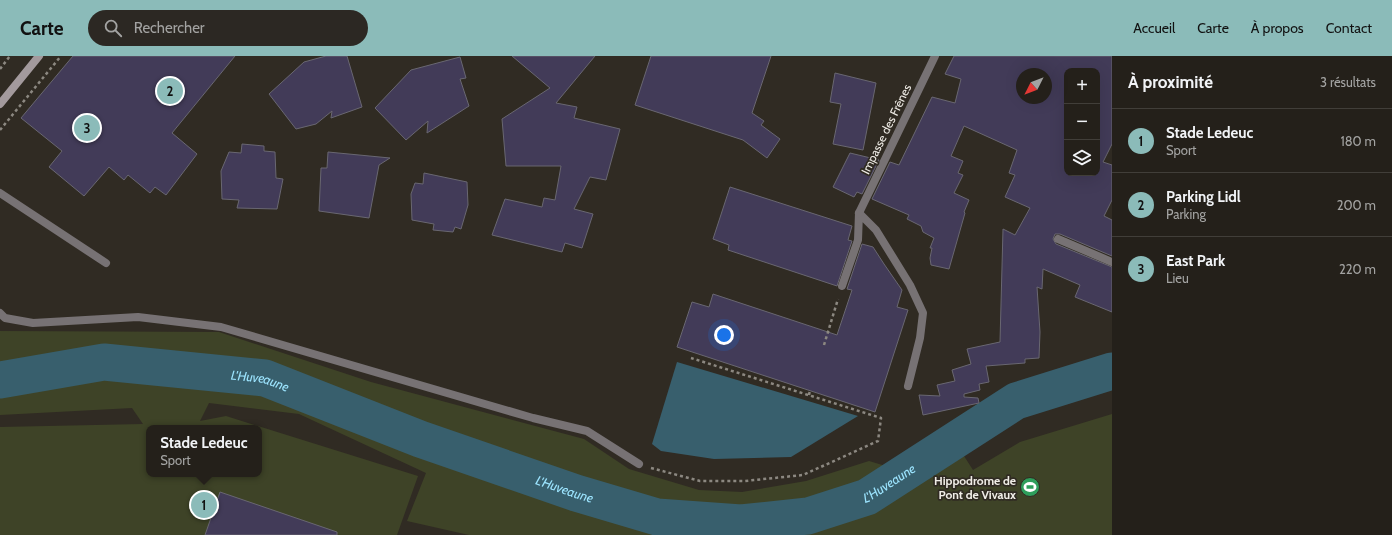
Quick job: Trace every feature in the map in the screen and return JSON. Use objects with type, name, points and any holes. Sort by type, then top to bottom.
[{"type":"street","points":[[0,104],[39,56]]},
{"type":"street","name":"Impasse des Frênes","points":[[859,213],[936,56]]},
{"type":"street","points":[[0,193],[106,264]]},
{"type":"street","points":[[842,286],[858,240],[859,213]]},
{"type":"street","points":[[859,213],[876,230],[910,286],[923,313],[920,338],[908,386]]},
{"type":"street","points":[[1058,239],[1112,262]]},
{"type":"street","points":[[0,313],[5,318],[33,322],[138,318],[220,326],[533,418],[587,431],[639,464]]},
{"type":"path","points":[[0,69],[10,56]]},
{"type":"path","points":[[0,130],[61,56]]},
{"type":"path","points":[[824,345],[842,286]]},
{"type":"path","points":[[639,464],[700,481],[745,481],[803,475],[878,442],[881,418],[690,358]]},
{"type":"path","points":[[809,395],[810,390]]},
{"type":"green space","points":[[0,331],[219,332],[371,382],[584,439],[629,469],[699,490],[742,492],[806,481],[869,461],[919,476],[964,456],[973,470],[1020,442],[1112,414],[1112,535],[469,535],[407,521],[426,473],[299,414],[209,403],[200,421],[226,416],[255,425],[146,425],[146,477],[262,477],[262,427],[418,476],[397,535],[0,535],[0,427],[143,424],[132,408],[0,415]]},
{"type":"water","points":[[677,362],[858,416],[791,457],[714,459],[661,451],[652,444]]},
{"type":"building","points":[[73,56],[235,56],[172,133],[197,154],[166,195],[155,187],[150,193],[128,175],[124,180],[109,167],[84,196],[49,167],[62,151],[21,118]]},
{"type":"building","points":[[326,56],[347,56],[362,107],[331,118],[332,111],[316,124],[296,129],[269,94],[304,62]]},
{"type":"building","points":[[512,56],[595,56],[556,103],[577,107],[574,118],[620,129],[606,180],[590,177],[574,209],[593,214],[582,248],[565,243],[562,252],[492,235],[505,199],[542,207],[544,198],[555,200],[561,166],[506,166],[502,119],[550,88]]},
{"type":"building","points":[[651,56],[771,56],[752,113],[764,121],[761,125],[780,139],[767,158],[743,140],[635,105]]},
{"type":"building","points":[[954,56],[1112,56],[1112,144],[1103,162],[1112,165],[1112,200],[1104,216],[1112,220],[1112,256],[1060,234],[1055,234],[1053,239],[1056,244],[1112,267],[1112,312],[1075,297],[1080,285],[1043,269],[1042,289],[1037,287],[1040,332],[1039,358],[1025,359],[1025,363],[986,366],[989,382],[979,384],[980,390],[964,394],[964,397],[978,398],[979,403],[923,415],[919,395],[940,396],[937,385],[955,381],[952,370],[971,364],[967,349],[1000,342],[1003,229],[1015,235],[1030,208],[1005,197],[1015,175],[1009,173],[1017,150],[964,126],[951,156],[963,161],[958,173],[963,175],[954,193],[969,200],[964,212],[965,213],[949,269],[931,265],[930,258],[932,248],[930,248],[934,238],[923,232],[921,226],[907,219],[909,215],[872,199],[890,162],[899,165],[932,97],[955,103],[961,79],[945,74]]},
{"type":"building","points":[[460,57],[466,78],[460,79],[469,106],[427,133],[428,121],[406,140],[375,108],[411,70]]},
{"type":"building","points":[[835,73],[876,83],[863,150],[833,144],[841,104],[830,102]]},
{"type":"building","points":[[242,144],[264,146],[264,151],[275,152],[276,178],[283,179],[277,209],[237,208],[239,200],[222,199],[221,171],[229,152],[241,153]]},
{"type":"building","points":[[328,152],[390,158],[379,165],[369,218],[319,211],[321,168],[327,168]]},
{"type":"building","points":[[850,153],[879,160],[862,194],[857,192],[854,197],[833,187]]},
{"type":"building","points":[[424,173],[467,182],[468,205],[461,229],[455,227],[453,232],[433,230],[434,224],[412,220],[411,194],[415,183],[423,184]]},
{"type":"building","points":[[730,187],[852,226],[848,240],[852,241],[837,286],[728,250],[729,245],[713,239]]},
{"type":"building","points":[[862,244],[873,247],[902,290],[897,307],[908,310],[875,412],[677,347],[692,302],[709,307],[713,294],[837,335],[852,290],[847,289]]},
{"type":"building","points":[[220,492],[337,532],[337,535],[205,535]]},
{"type":"waterway","name":"L'Huveaune","points":[[0,380],[104,362],[265,378],[420,439],[576,493],[657,517],[741,523],[808,516],[867,497],[1016,401],[1112,371]]},
{"type":"place","name":"Parking Lidl","points":[[170,91]]},
{"type":"place","name":"East Park","points":[[87,128]]},
{"type":"place","name":"Hippodrome de Pont de Vivaux","points":[[1030,487]]},
{"type":"place","name":"Stade Ledeuc","points":[[204,505]]}]
